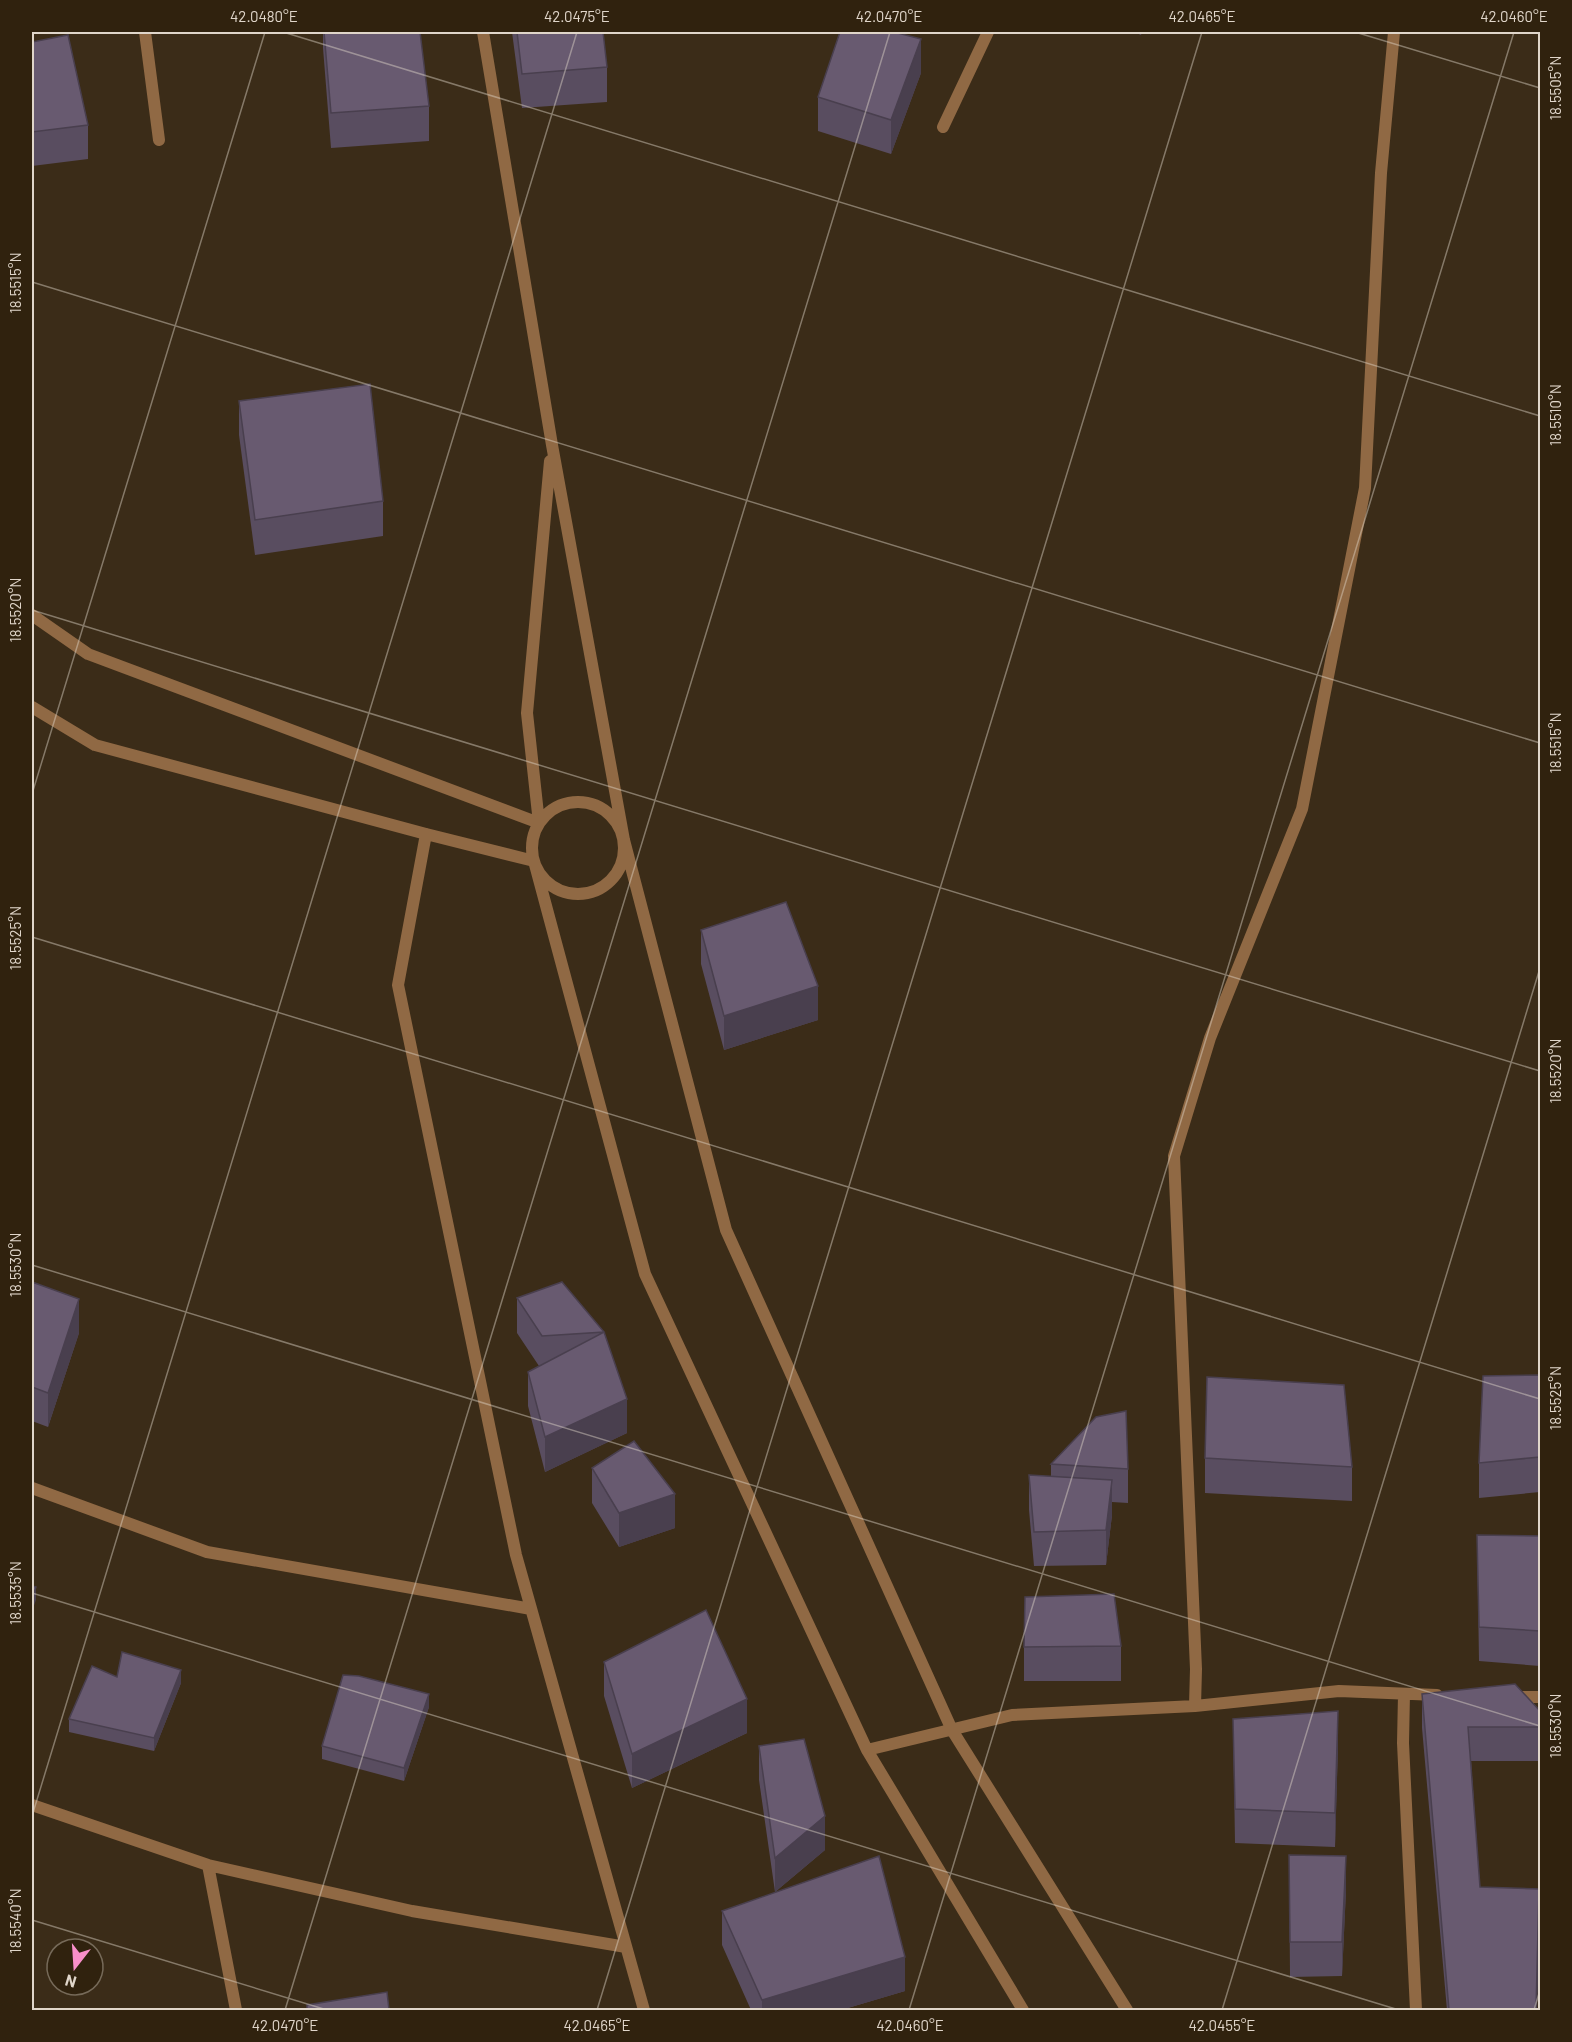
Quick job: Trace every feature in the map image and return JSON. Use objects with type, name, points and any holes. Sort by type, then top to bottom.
[{"type":"street","points":[[145,32],[159,140]]},
{"type":"street","points":[[483,32],[552,445],[624,840],[726,1230],[952,1730],[1127,2010]]},
{"type":"street","points":[[943,127],[988,32]]},
{"type":"street","points":[[1195,1706],[1194,1622],[1174,1156],[1210,1038],[1302,809],[1365,488],[1381,173],[1394,32]]},
{"type":"street","points":[[552,445],[527,713],[539,823],[532,844],[534,861],[645,1274],[867,1750],[1023,2010]]},
{"type":"street","points":[[32,615],[88,654],[539,823]]},
{"type":"street","points":[[32,707],[95,745],[534,861],[549,884],[569,893],[591,892],[611,881],[622,862],[624,840],[615,820],[598,806],[576,801],[555,808],[539,823]]},
{"type":"street","points":[[426,834],[398,985],[516,1555],[644,2010]]},
{"type":"street","points":[[32,1488],[207,1552],[531,1609]]},
{"type":"street","points":[[867,1750],[1012,1715],[1195,1706],[1339,1691],[1449,1695]]},
{"type":"street","points":[[1404,1694],[1403,1743],[1416,2010]]},
{"type":"street","points":[[1495,1696],[1540,1697]]},
{"type":"street","points":[[32,1805],[208,1865],[412,1911],[626,1947]]},
{"type":"street","points":[[208,1865],[237,2010]]},
{"type":"building","points":[[324,32],[420,32],[429,106],[331,113]]},
{"type":"building","points":[[517,32],[603,32],[607,67],[522,74]]},
{"type":"building","points":[[840,32],[894,32],[921,39],[891,120],[818,97]]},
{"type":"building","points":[[68,35],[88,125],[32,132],[32,42]]},
{"type":"building","points":[[370,384],[383,501],[255,520],[239,401]]},
{"type":"building","points":[[786,902],[818,986],[724,1016],[701,930]]},
{"type":"building","points":[[32,1282],[79,1299],[48,1393],[32,1387]]},
{"type":"building","points":[[562,1282],[604,1332],[542,1336],[517,1298]]},
{"type":"building","points":[[604,1332],[627,1399],[545,1437],[528,1372]]},
{"type":"building","points":[[1540,1375],[1540,1457],[1479,1463],[1483,1376]]},
{"type":"building","points":[[1207,1377],[1344,1385],[1352,1467],[1205,1458]]},
{"type":"building","points":[[1126,1411],[1128,1469],[1051,1464],[1096,1417]]},
{"type":"building","points":[[634,1441],[675,1494],[619,1513],[592,1468]]},
{"type":"building","points":[[1029,1475],[1112,1480],[1106,1530],[1034,1532]]},
{"type":"building","points":[[1477,1535],[1540,1536],[1540,1631],[1479,1627]]},
{"type":"building","points":[[32,1586],[36,1587],[32,1598]]},
{"type":"building","points":[[1114,1594],[1121,1646],[1024,1647],[1025,1597]]},
{"type":"building","points":[[706,1610],[747,1699],[632,1754],[604,1662]]},
{"type":"building","points":[[122,1652],[181,1670],[154,1738],[69,1719],[92,1666],[117,1677]]},
{"type":"building","points":[[343,1675],[359,1676],[429,1694],[404,1768],[322,1746]]},
{"type":"building","points":[[1515,1684],[1540,1711],[1540,1727],[1468,1727],[1480,1887],[1539,1889],[1536,2010],[1449,2010],[1422,1694]]},
{"type":"building","points":[[1338,1711],[1335,1813],[1235,1809],[1233,1719]]},
{"type":"building","points":[[804,1739],[825,1816],[775,1858],[759,1746]]},
{"type":"building","points":[[1289,1855],[1346,1856],[1342,1942],[1290,1942]]},
{"type":"building","points":[[879,1856],[905,1957],[762,2000],[722,1911]]},
{"type":"building","points":[[387,1992],[389,2010],[307,2010],[307,2005]]}]
